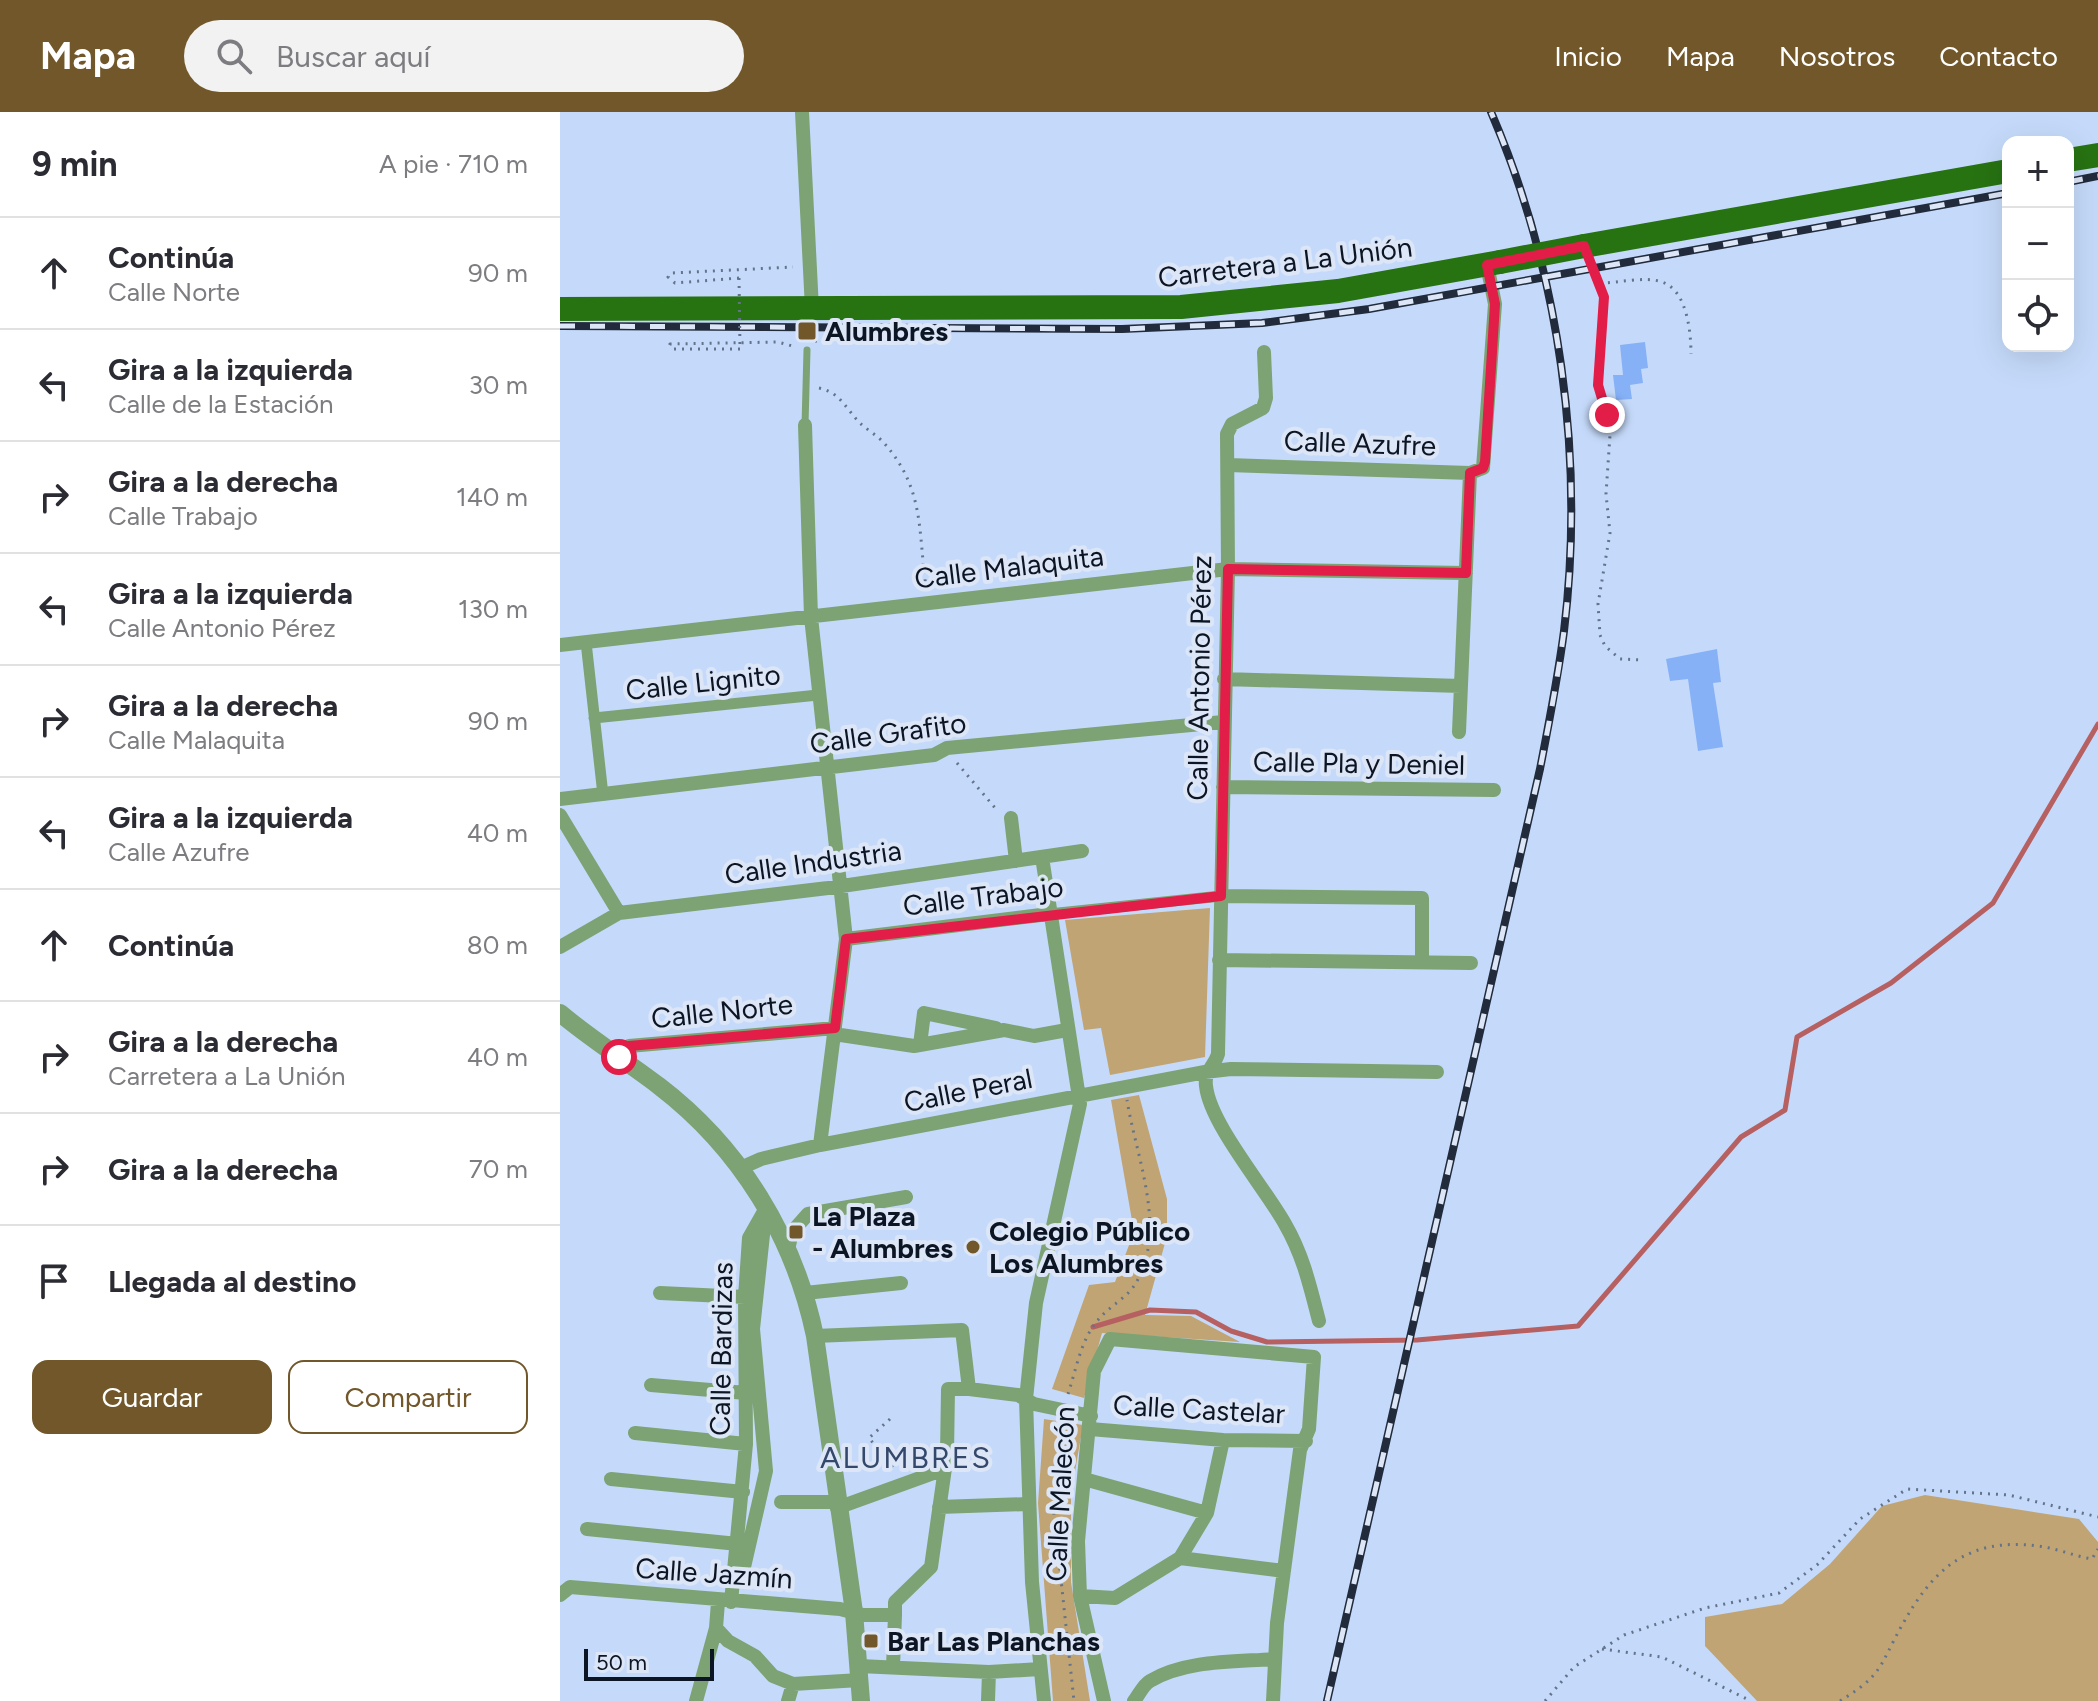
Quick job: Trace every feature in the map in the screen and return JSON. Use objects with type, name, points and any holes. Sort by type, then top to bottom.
[{"type":"main road","points":[[2074,159],[2098,155]]},
{"type":"main road","name":"Carretera a La Unión","points":[[560,309],[1181,307],[1322,293],[2002,172]]},
{"type":"street","points":[[802,112],[812,309]]},
{"type":"street","points":[[1470,473],[1483,468],[1485,462],[1495,304],[1494,264]]},
{"type":"street","name":"Calle Antonio Pérez","points":[[1205,1072],[1218,1054],[1228,569],[1227,434],[1232,424],[1263,408],[1266,398],[1264,352]]},
{"type":"street","points":[[805,425],[811,617],[825,769],[846,939],[820,1145]]},
{"type":"street","name":"Calle Azufre","points":[[1228,465],[1470,473],[1459,732]]},
{"type":"street","name":"Calle Malaquita","points":[[560,645],[1228,569],[1466,573]]},
{"type":"street","points":[[586,642],[603,795]]},
{"type":"street","points":[[1224,679],[1461,686]]},
{"type":"street","name":"Calle Lignito","points":[[594,718],[818,695]]},
{"type":"street","name":"Calle Grafito","points":[[560,799],[934,755],[947,748],[1223,722]]},
{"type":"street","name":"Calle Pla y Deniel","points":[[1223,787],[1494,790]]},
{"type":"street","points":[[560,815],[619,913]]},
{"type":"street","points":[[1005,815],[1016,861]]},
{"type":"street","name":"Calle Industria","points":[[560,947],[619,913],[1082,851]]},
{"type":"street","points":[[1042,857],[1049,914],[1070,1019],[1067,1030],[1080,1096]]},
{"type":"street","points":[[1221,896],[1422,898],[1422,962]]},
{"type":"street","name":"Calle Trabajo","points":[[846,939],[1221,896]]},
{"type":"street","points":[[1219,960],[1471,963]]},
{"type":"street","points":[[560,1013],[707,1128],[743,1167],[788,1250],[805,1293],[815,1336],[854,1612],[861,1701]]},
{"type":"street","points":[[920,1045],[924,1013],[1034,1036],[1067,1030]]},
{"type":"street","name":"Calle Norte","points":[[619,1057],[629,1046],[834,1031],[920,1045],[1004,1030]]},
{"type":"street","name":"Calle Peral","points":[[743,1167],[761,1159],[820,1145],[1205,1072],[1231,1069],[1437,1072]]},
{"type":"street","points":[[1205,1072],[1213,1111],[1284,1223],[1305,1263],[1319,1321]]},
{"type":"street","name":"Calle Malecón","points":[[1044,1701],[1028,1504],[1026,1399],[1036,1303],[1080,1096]]},
{"type":"street","points":[[788,1250],[792,1232],[808,1214],[906,1197]]},
{"type":"street","name":"Calle Bardizas","points":[[729,1601],[738,1544],[746,1444],[745,1297],[749,1238],[766,1208]]},
{"type":"street","name":"Calle Bardizas","points":[[696,1701],[716,1628],[729,1601],[766,1471],[753,1329],[766,1208]]},
{"type":"street","points":[[805,1293],[901,1283]]},
{"type":"street","points":[[660,1293],[745,1297]]},
{"type":"street","points":[[815,1336],[962,1330],[969,1389],[948,1389],[947,1454],[942,1470],[931,1567],[895,1602],[893,1667]]},
{"type":"street","name":"Calle Malecón","points":[[1104,1701],[1080,1596],[1078,1541],[1094,1371],[1110,1339],[1314,1357],[1306,1441]]},
{"type":"street","points":[[651,1385],[746,1393]]},
{"type":"street","name":"Calle Castelar","points":[[969,1389],[1026,1399],[1090,1423],[1223,1440],[1306,1441]]},
{"type":"street","points":[[635,1433],[746,1444]]},
{"type":"street","points":[[1080,1596],[1115,1598],[1180,1558],[1207,1513],[1223,1440]]},
{"type":"street","points":[[1273,1701],[1274,1659],[1284,1571],[1300,1450],[1306,1441]]},
{"type":"street","points":[[781,1502],[837,1505],[942,1470]]},
{"type":"street","points":[[611,1479],[743,1492]]},
{"type":"street","points":[[1084,1479],[1207,1513]]},
{"type":"street","points":[[939,1507],[1028,1504]]},
{"type":"street","points":[[587,1529],[738,1544]]},
{"type":"street","points":[[1180,1558],[1284,1571]]},
{"type":"street","name":"Calle Jazmín","points":[[565,1591],[895,1615]]},
{"type":"street","points":[[716,1628],[728,1641],[755,1656],[773,1676],[793,1684],[893,1667],[989,1672],[1040,1669]]},
{"type":"street","points":[[1134,1701],[1147,1682],[1180,1671],[1212,1663],[1274,1659]]},
{"type":"street","points":[[988,1701],[989,1672]]},
{"type":"street","points":[[788,1701],[793,1684]]},
{"type":"lane","points":[[805,425],[803,385],[807,350]]},
{"type":"path","points":[[1584,246],[1604,297],[1598,385],[1610,435],[1606,494],[1610,533],[1598,604],[1600,635],[1605,646],[1620,659],[1642,660]]},
{"type":"path","points":[[810,266],[672,273],[668,277],[675,283],[739,278],[740,349],[674,349],[670,344],[778,342],[807,350],[812,348],[812,341],[859,341],[858,334]]},
{"type":"path","points":[[1600,283],[1662,281],[1673,289],[1686,313],[1691,354]]},
{"type":"path","points":[[803,385],[828,390],[837,396],[860,424],[882,441],[900,465],[916,500],[923,534],[926,588]]},
{"type":"path","points":[[950,754],[1005,815]]},
{"type":"path","points":[[890,1419],[869,1438],[900,1476]]},
{"type":"path","points":[[1545,1701],[1574,1667],[1624,1635],[1705,1608],[1779,1593],[1817,1565],[1860,1519],[1907,1489],[2009,1495],[2098,1517]]},
{"type":"path","points":[[1840,1701],[1875,1679],[1923,1590],[1961,1554],[1999,1546],[2038,1546],[2092,1559],[2098,1549]]},
{"type":"path","points":[[1601,1649],[1662,1657],[1751,1701]]},
{"type":"shaded area","points":[[1210,908],[1205,1057],[1110,1075],[1101,1028],[1084,1030],[1065,920]]},
{"type":"shaded area","points":[[1139,1095],[1167,1199],[1167,1236],[1145,1315],[1191,1316],[1240,1342],[1102,1333],[1084,1398],[1052,1389],[1089,1285],[1115,1282],[1134,1232],[1111,1100]]},
{"type":"shaded area","points":[[1044,1419],[1083,1425],[1071,1495],[1071,1582],[1090,1701],[1053,1701],[1038,1503]]},
{"type":"shaded area","points":[[1925,1495],[2079,1519],[2098,1542],[2098,1701],[1757,1701],[1705,1646],[1705,1617],[1782,1604],[1830,1564],[1882,1506]]},
{"type":"building","points":[[1645,342],[1648,368],[1641,369],[1643,383],[1630,385],[1632,399],[1616,400],[1613,375],[1623,375],[1620,345]]},
{"type":"building","points":[[1717,649],[1721,682],[1713,683],[1723,747],[1698,751],[1688,679],[1670,681],[1666,659]]},
{"type":"waterway","points":[[1093,1327],[1150,1310],[1196,1312],[1231,1331],[1267,1342],[1417,1340],[1578,1326],[1741,1137],[1785,1110],[1797,1037],[1891,983],[1993,903],[2098,724]]},
{"type":"railway","points":[[1327,1701],[1540,769],[1564,631],[1570,566],[1571,499],[1561,367],[1550,301],[1534,236],[1515,173],[1491,112]]},
{"type":"railway","points":[[2074,181],[2098,176]]},
{"type":"railway","points":[[560,326],[1122,329],[1262,323],[1369,309],[2002,194]]},
{"type":"place","name":"Alumbres","points":[[807,331]]},
{"type":"place","name":"La Plaza - Alumbres","points":[[796,1232]]},
{"type":"place","name":"Colegio Público Los Alumbres","points":[[973,1247]]},
{"type":"place","name":"Bar Las Planchas","points":[[871,1641]]},
{"type":"district","name":"ALUMBRES","points":[[906,1457]]},
{"type":"route","points":[[619,1057],[629,1046],[835,1028],[846,939],[1221,896],[1228,569],[1466,573],[1470,473],[1478,472],[1485,462],[1495,304],[1487,265],[1584,246],[1604,297],[1598,385],[1607,415]]}]
